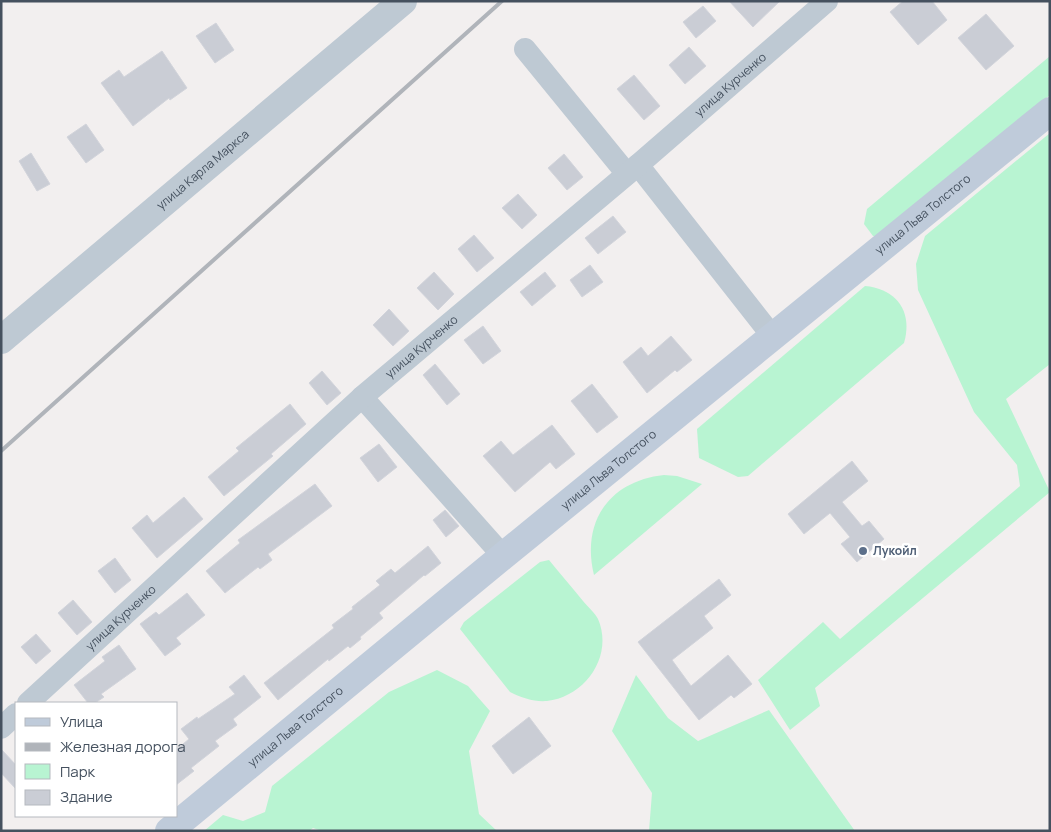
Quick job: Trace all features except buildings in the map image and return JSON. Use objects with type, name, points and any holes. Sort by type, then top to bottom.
[{"type":"main road","name":"улица Льва Толстого","points":[[169,831],[503,556],[1050,111]]},
{"type":"street","name":"улица Карла Маркса","points":[[1,340],[403,1]]},
{"type":"street","name":"улица Курченко","points":[[29,702],[362,396],[633,169],[827,1]]},
{"type":"street","points":[[525,49],[633,169],[773,336]]},
{"type":"street","points":[[362,396],[503,556]]},
{"type":"street","points":[[1,728],[15,715]]},
{"type":"green space","points":[[1050,56],[1050,95],[883,236],[873,236],[864,224],[867,209]]},
{"type":"green space","points":[[1050,133],[1050,364],[1006,399],[1050,492],[815,688],[820,706],[790,730],[758,680],[823,622],[840,639],[1020,486],[1017,465],[974,412],[918,290],[916,264],[925,236]]},
{"type":"green space","points":[[865,286],[886,292],[900,304],[906,321],[904,343],[748,476],[738,477],[699,458],[697,429]]},
{"type":"green space","points":[[664,475],[677,476],[702,484],[594,575],[591,556],[592,538],[596,522],[604,507],[614,495],[628,486],[645,479]]},
{"type":"green space","points":[[549,560],[597,617],[602,633],[602,647],[599,660],[593,672],[584,683],[573,692],[561,698],[537,701],[510,692],[460,629],[464,622],[540,562]]},
{"type":"green space","points":[[437,670],[468,686],[490,711],[469,751],[479,814],[497,831],[322,831],[313,828],[309,831],[204,831],[223,815],[243,821],[265,812],[272,786],[389,692]]},
{"type":"green space","points":[[636,675],[668,718],[698,741],[769,710],[855,831],[649,831],[652,793],[612,731]]},
{"type":"railway","points":[[1,451],[502,1]]},
{"type":"place","name":"Лукойл","points":[[863,551]]}]
